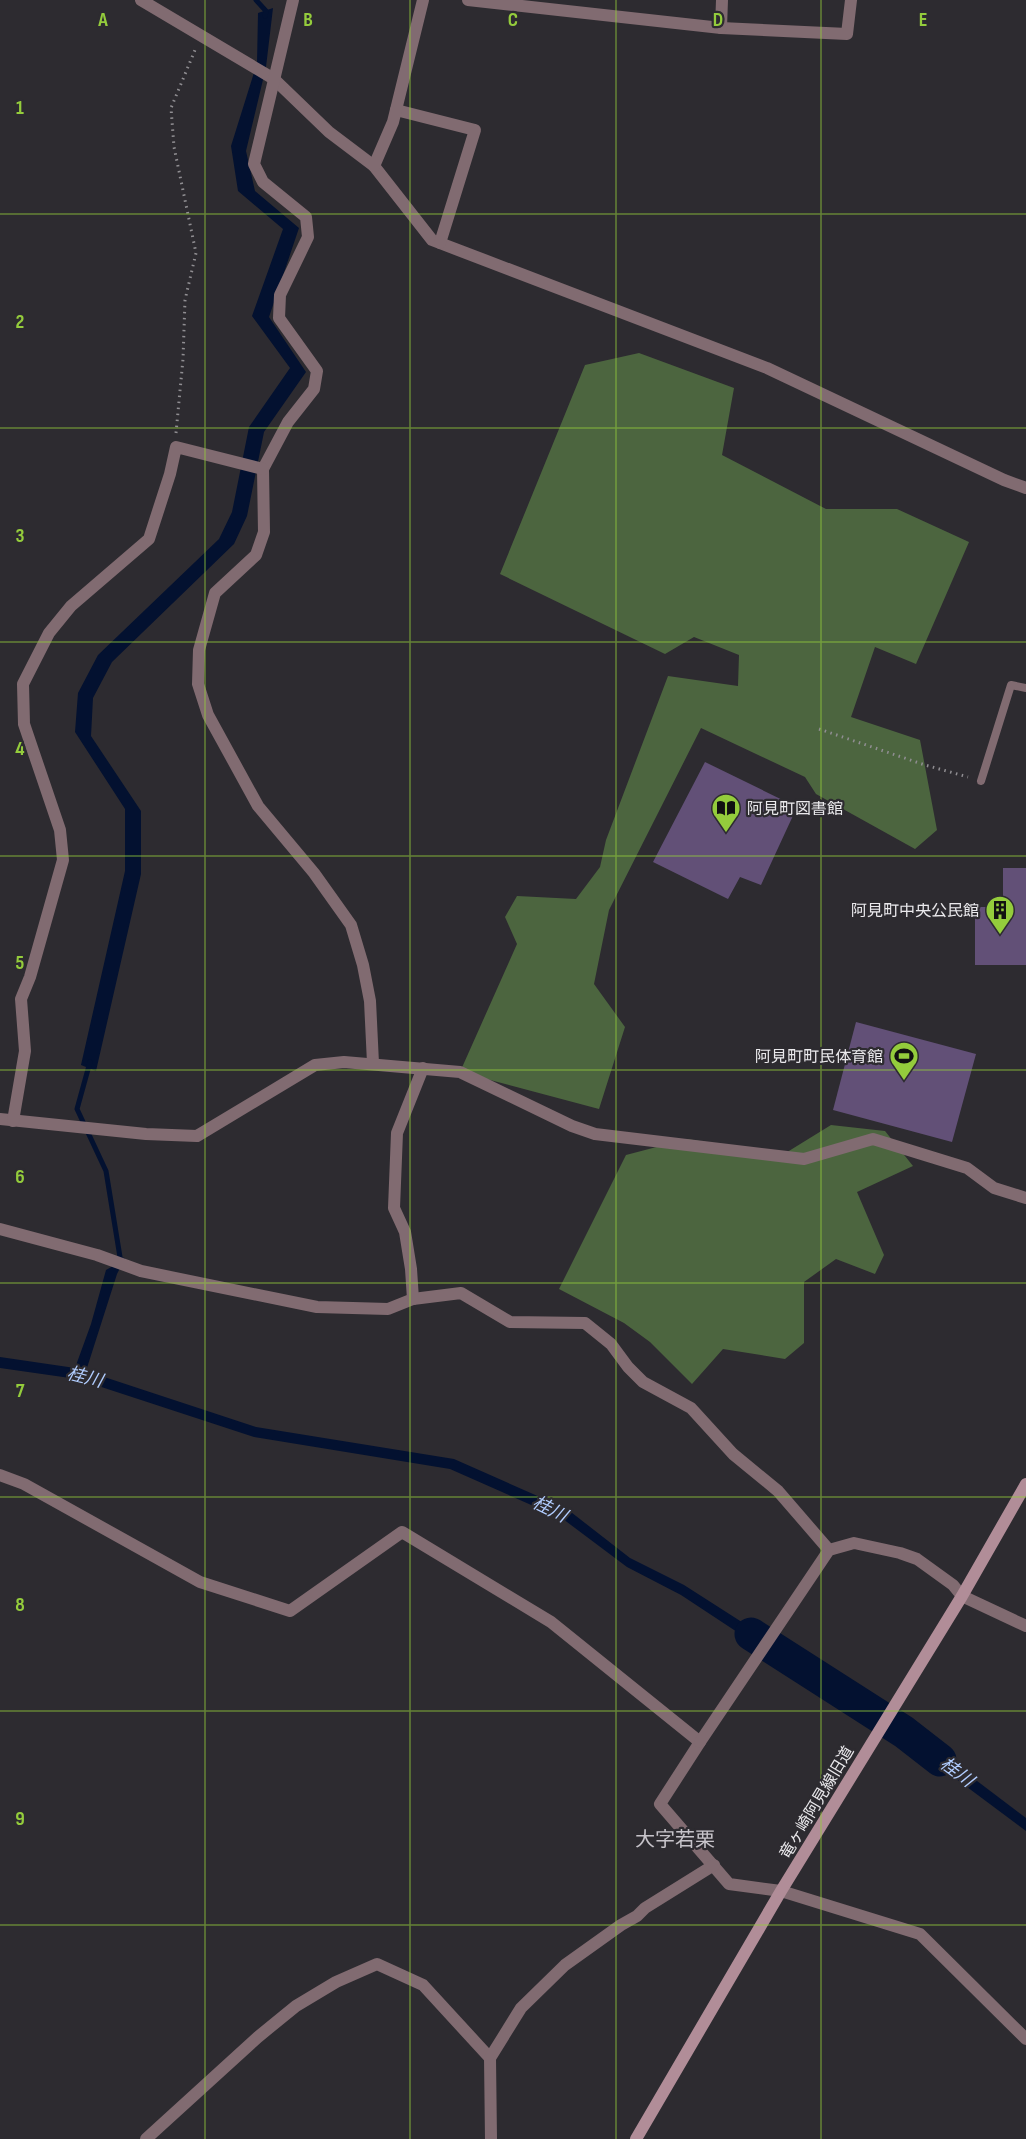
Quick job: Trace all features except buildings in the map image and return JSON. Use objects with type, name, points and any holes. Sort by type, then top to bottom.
[{"type":"street","points":[[141,0],[274,79],[329,132],[374,165],[432,240],[767,368],[1004,480],[1026,488]]},
{"type":"street","points":[[293,0],[254,164],[263,182],[306,217],[308,237],[280,296],[278,313],[295,343],[317,371],[314,389],[283,429],[262,469],[264,532],[256,555],[215,593],[199,650],[198,684],[208,715],[258,806],[314,873],[351,926],[363,965],[370,1001],[372,1063]]},
{"type":"street","points":[[374,165],[393,122],[423,0]]},
{"type":"street","points":[[468,0],[721,28],[847,34],[851,0]]},
{"type":"street","points":[[594,14],[596,0]]},
{"type":"street","points":[[721,28],[722,0]]},
{"type":"street","points":[[396,110],[475,130],[440,243]]},
{"type":"street","points":[[262,469],[176,447],[170,474],[149,539],[72,606],[49,633],[23,684],[24,724],[60,830],[63,860],[30,977],[21,999],[25,1052],[6,1120],[146,1134],[197,1136],[315,1065],[344,1062],[372,1063],[460,1072],[572,1126],[595,1134],[804,1159],[873,1139],[967,1168],[994,1188],[1026,1198]]},
{"type":"street","points":[[413,1299],[405,1232],[394,1208],[397,1133],[423,1068]]},
{"type":"street","points":[[0,1229],[97,1256],[141,1271],[316,1307],[388,1308],[413,1299],[461,1293],[510,1322],[585,1323],[611,1344],[628,1367],[643,1382],[691,1408],[734,1454],[778,1491],[829,1550]]},
{"type":"street","points":[[0,1474],[24,1484],[200,1582],[290,1611],[402,1532],[551,1622],[700,1742]]},
{"type":"street","name":"竜ヶ崎阿見線旧道","points":[[636,2139],[781,1891],[962,1596],[1026,1484]]},
{"type":"street","points":[[1026,1626],[962,1596],[953,1584],[917,1559],[854,1543],[829,1550],[660,1804],[729,1884],[781,1891],[920,1934],[1026,2039]]},
{"type":"street","points":[[490,2139],[490,2058],[521,2008],[565,1965],[637,1916],[645,1908],[714,1865]]},
{"type":"street","points":[[146,2139],[258,2037],[296,2006],[336,1982],[377,1965],[423,1985],[490,2058]]},
{"type":"lane","points":[[981,781],[1011,685],[1026,688]]},
{"type":"path","points":[[176,447],[185,300],[196,253],[174,147],[171,108],[197,47],[199,34]]},
{"type":"path","points":[[819,729],[925,765],[981,781]]},
{"type":"green space","points":[[639,353],[734,388],[722,455],[826,509],[897,509],[969,542],[916,664],[875,647],[851,717],[920,740],[937,830],[915,849],[816,794],[805,777],[701,728],[609,910],[594,984],[625,1027],[599,1109],[460,1072],[517,944],[505,917],[517,896],[576,899],[600,867],[606,840],[668,676],[738,686],[739,655],[694,637],[665,654],[500,574],[585,365]]},
{"type":"green space","points":[[831,1125],[885,1131],[913,1166],[857,1192],[884,1255],[875,1274],[836,1259],[804,1282],[804,1343],[785,1359],[723,1349],[692,1384],[650,1342],[624,1323],[559,1289],[626,1155],[687,1139],[784,1154]]},
{"type":"water","points":[[273,8],[266,67],[246,151],[255,191],[299,228],[269,317],[306,372],[264,432],[247,516],[234,544],[112,662],[93,698],[91,736],[141,811],[141,874],[96,1071],[81,1065],[125,871],[125,809],[75,732],[78,693],[98,655],[219,539],[232,512],[249,427],[290,368],[252,316],[283,229],[238,191],[231,146],[257,63],[258,13]]},
{"type":"water","points":[[115,1256],[125,1258],[117,1274],[86,1371],[256,1427],[454,1459],[567,1509],[630,1558],[684,1585],[790,1653],[784,1663],[681,1595],[627,1567],[563,1519],[450,1469],[254,1437],[77,1379],[0,1368],[0,1357],[75,1368],[91,1324],[106,1270],[113,1266]]},
{"type":"water","name":"桂川","points":[[907,1728],[1026,1818],[1026,1831],[900,1737]]},
{"type":"waterway","points":[[256,0],[266,11],[265,16]]},
{"type":"waterway","points":[[90,1062],[77,1109],[106,1171],[120,1257],[118,1262]]},
{"type":"waterway","name":"桂川","points":[[751,1634],[904,1732],[940,1760]]},
{"type":"place","name":"阿見町図書館","points":[[726,834]]},
{"type":"place","name":"阿見町中央公民館","points":[[1000,936]]},
{"type":"place","name":"阿見町町民体育館","points":[[904,1082]]},
{"type":"district","name":"大字若栗","points":[[675,1839]]}]
